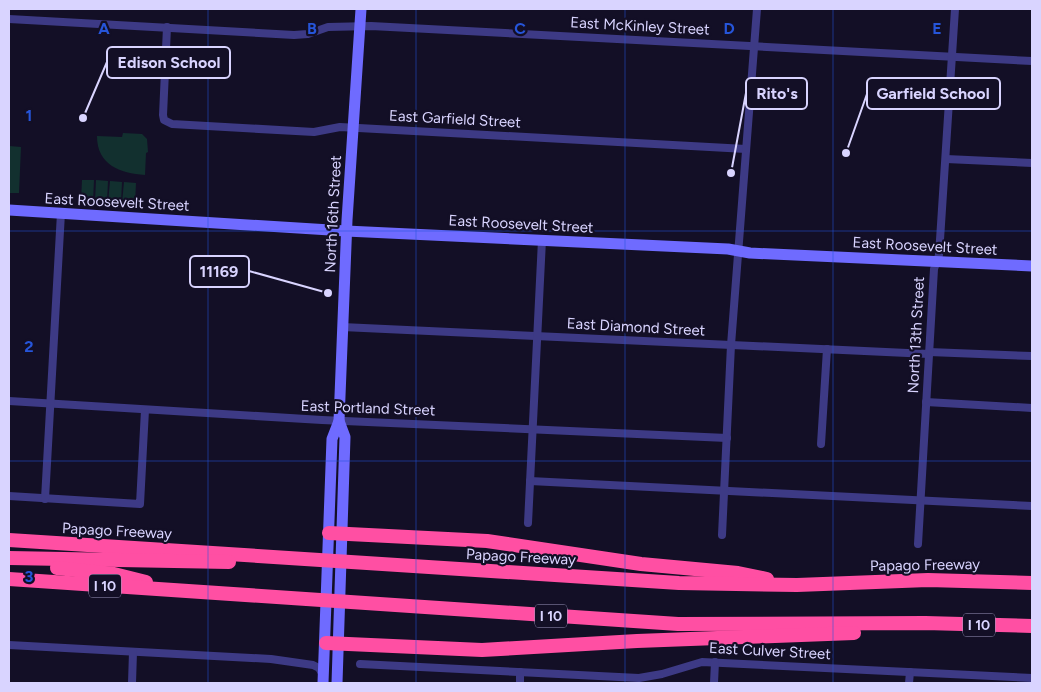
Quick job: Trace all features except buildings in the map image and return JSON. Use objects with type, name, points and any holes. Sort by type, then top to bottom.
[{"type":"highway","points":[[336,538],[504,543],[641,564],[738,573],[797,585]]},
{"type":"highway","name":"Papago Freeway","points":[[13,540],[678,584],[797,585],[928,580],[1032,583]]},
{"type":"highway","points":[[9,558],[248,563],[295,560]]},
{"type":"highway","points":[[9,564],[114,574],[178,591]]},
{"type":"highway","name":"I 10","points":[[9,579],[678,624],[925,623],[1032,626]]},
{"type":"highway","points":[[9,583],[33,581]]},
{"type":"highway","points":[[333,638],[482,650],[637,641],[807,636],[863,632],[925,623]]},
{"type":"street","name":"North 16th Street","points":[[337,683],[333,638],[336,538],[345,437],[339,421],[342,327],[346,231],[361,9]]},
{"type":"street","points":[[722,535],[731,345],[758,9]]},
{"type":"street","name":"North 13th Street","points":[[918,544],[929,353],[936,261],[939,255],[956,9]]},
{"type":"street","name":"East McKinley Street","points":[[9,19],[294,34],[308,34],[328,26],[360,26],[1032,61]]},
{"type":"street","name":"East Garfield Street","points":[[167,27],[164,120],[172,124],[314,132],[340,127],[746,149]]},
{"type":"street","points":[[946,159],[1032,163]]},
{"type":"street","name":"East Roosevelt Street","points":[[9,210],[346,231],[1032,266]]},
{"type":"street","points":[[45,499],[61,213]]},
{"type":"street","points":[[528,523],[542,240]]},
{"type":"street","name":"East Diamond Street","points":[[342,327],[826,349],[1032,356]]},
{"type":"street","points":[[821,444],[826,349]]},
{"type":"street","name":"East Portland Street","points":[[9,401],[339,421],[727,438]]},
{"type":"street","points":[[926,402],[1032,408]]},
{"type":"street","points":[[9,496],[140,504],[145,410]]},
{"type":"street","points":[[530,481],[1032,506]]},
{"type":"street","name":"North 16th Street","points":[[324,680],[333,638]]},
{"type":"street","points":[[9,645],[271,659],[309,664],[319,668],[324,680]]},
{"type":"street","points":[[132,683],[133,652]]},
{"type":"street","points":[[714,683],[715,662]]},
{"type":"street","name":"East Culver Street","points":[[360,664],[648,677],[696,663],[715,662],[1032,678]]},
{"type":"street","points":[[520,672],[520,683]]},
{"type":"street","points":[[909,683],[910,672]]},
{"type":"green space","points":[[123,133],[142,134],[147,139],[148,152],[146,153],[145,175],[127,172],[112,166],[101,154],[97,136],[122,137]]},
{"type":"green space","points":[[9,146],[21,147],[19,193],[9,193]]},
{"type":"green space","points":[[82,180],[94,180],[93,202],[81,201]]},
{"type":"green space","points":[[96,180],[108,181],[107,202],[95,202]]},
{"type":"green space","points":[[110,181],[122,182],[121,203],[108,203]]},
{"type":"green space","points":[[124,182],[136,183],[135,204],[122,203]]},
{"type":"place","name":"Edison School","points":[[83,118]]},
{"type":"place","name":"Garfield School","points":[[846,153]]},
{"type":"place","name":"Rito's","points":[[731,173]]},
{"type":"place","name":"11169","points":[[328,293]]}]
